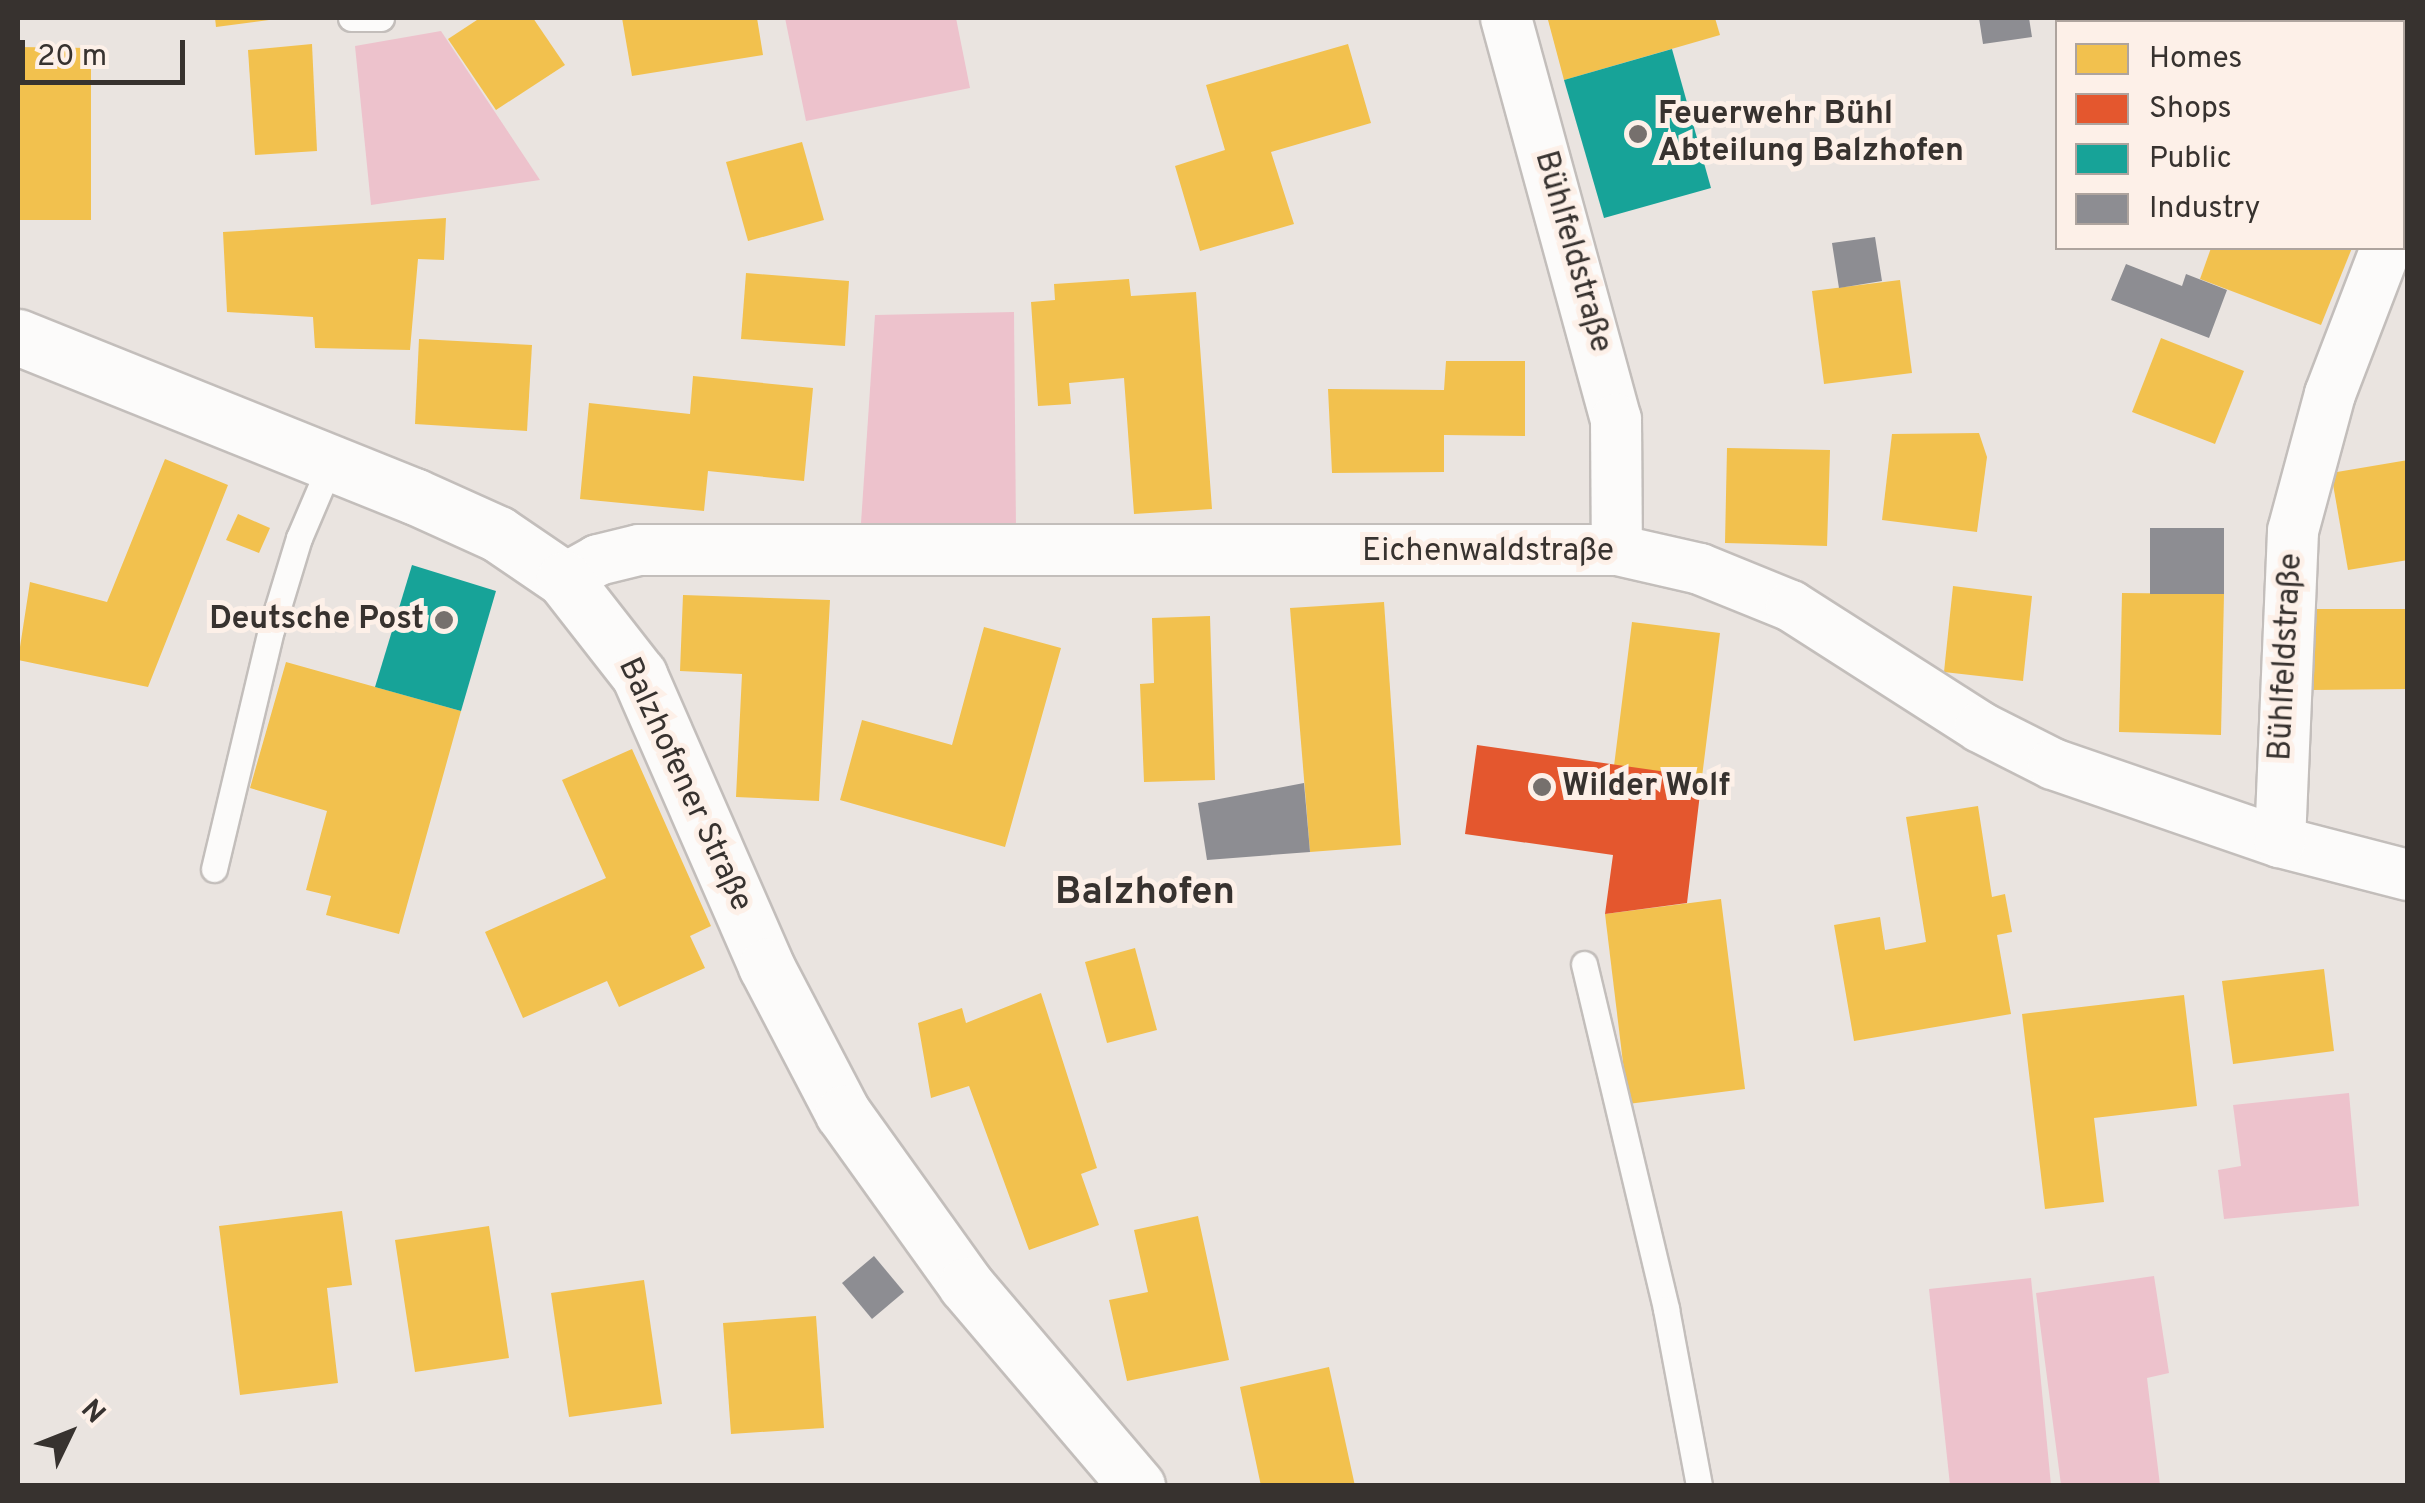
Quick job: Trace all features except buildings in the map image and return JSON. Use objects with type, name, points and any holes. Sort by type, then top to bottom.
[{"type":"street","name":"Bühlfeldstraße","points":[[1506,18],[1616,419],[1617,550]]},
{"type":"street","name":"Bühlfeldstraße","points":[[2280,842],[2293,531],[2330,394],[2385,250]]},
{"type":"street","name":"Balzhofener Straße","points":[[18,337],[498,534],[564,579],[640,674],[766,966],[843,1114],[966,1284],[1137,1486]]},
{"type":"street","name":"Eichenwaldstraße","points":[[564,579],[598,560],[640,550],[1617,550],[1700,569],[1791,606],[1980,727],[2052,764],[2280,842],[2408,875]]},
{"type":"lane","points":[[351,18],[381,18]]},
{"type":"lane","points":[[214,868],[271,630],[299,538],[331,463]]},
{"type":"lane","points":[[1584,964],[1666,1309],[1699,1486]]},
{"type":"shaded area","points":[[785,18],[956,18],[970,88],[806,121]]},
{"type":"shaded area","points":[[441,31],[540,180],[371,205],[355,46]]},
{"type":"shaded area","points":[[1014,312],[1016,529],[861,523],[875,315]]},
{"type":"shaded area","points":[[2349,1093],[2359,1206],[2224,1219],[2218,1170],[2241,1166],[2233,1105]]},
{"type":"shaded area","points":[[2154,1276],[2169,1373],[2147,1378],[2160,1485],[2061,1485],[2036,1293]]},
{"type":"shaded area","points":[[2031,1278],[2051,1485],[1950,1485],[1929,1289]]},
{"type":"place","name":"Feuerwehr Bühl Abteilung Balzhofen","points":[[1638,134]]},
{"type":"place","name":"Deutsche Post","points":[[444,620]]},
{"type":"place","name":"Wilder Wolf","points":[[1542,787]]},
{"type":"district","name":"Balzhofen","points":[[1145,894]]}]
